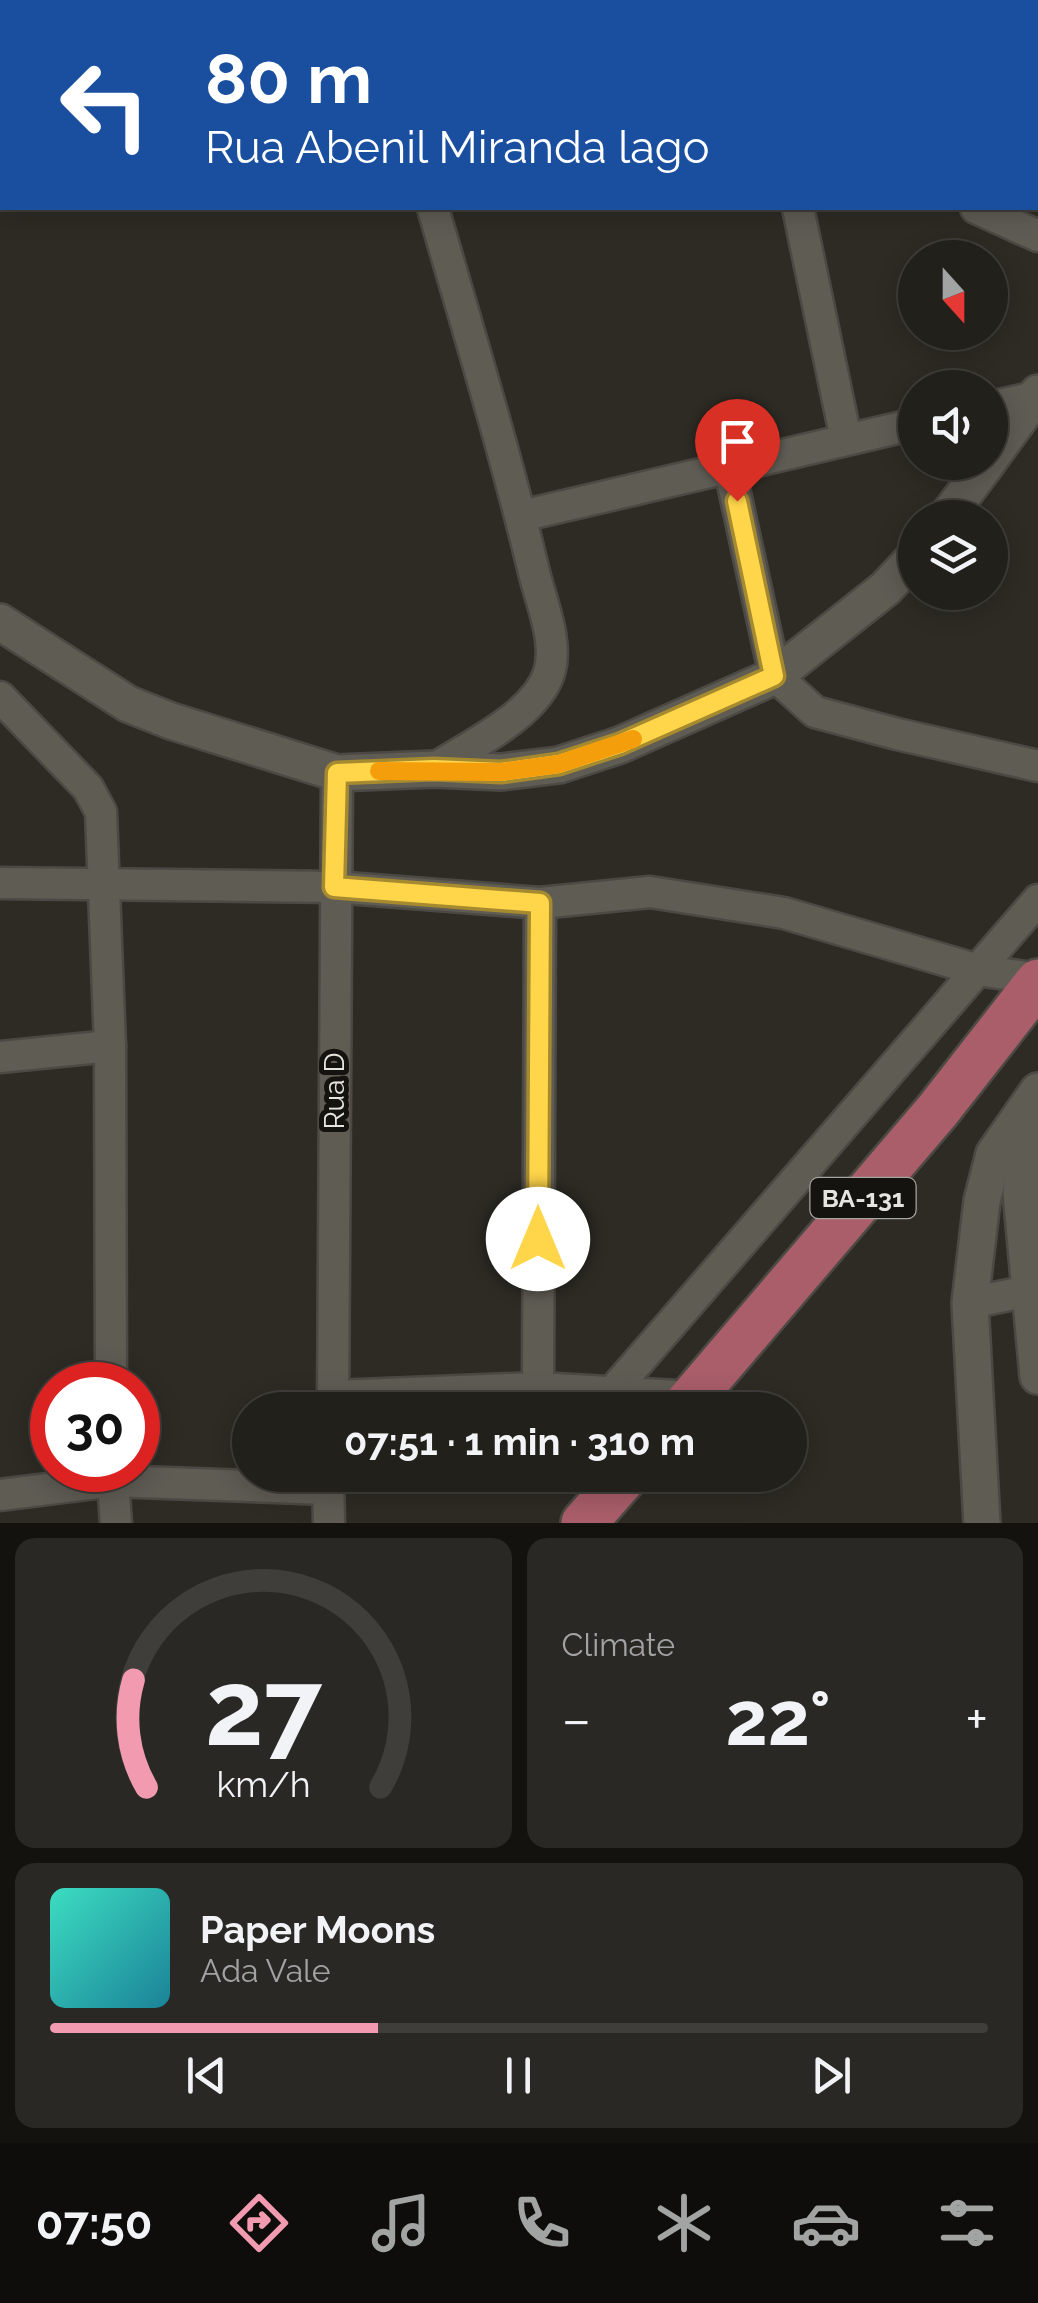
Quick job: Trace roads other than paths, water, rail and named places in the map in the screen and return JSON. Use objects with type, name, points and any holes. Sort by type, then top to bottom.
[{"type":"main road","name":"BA-131","points":[[698,1392],[938,1110],[1038,980]]},
{"type":"main road","points":[[584,1523],[611,1492]]},
{"type":"street","points":[[434,210],[520,516],[552,647],[549,672],[538,694],[522,712],[434,769]]},
{"type":"street","points":[[798,210],[846,438]]},
{"type":"street","points":[[980,210],[1038,236]]},
{"type":"street","points":[[1008,403],[1037,395]]},
{"type":"street","points":[[1008,435],[1037,395]]},
{"type":"street","points":[[520,516],[898,427]]},
{"type":"street","points":[[730,466],[774,676],[816,712],[1038,766]]},
{"type":"street","points":[[960,500],[975,480]]},
{"type":"street","points":[[0,622],[128,704],[337,773],[434,769],[501,772],[559,764],[620,744],[774,676],[898,575]]},
{"type":"street","points":[[0,697],[95,798],[101,812],[110,1046],[111,1362]]},
{"type":"street","name":"Rua D","points":[[333,1392],[337,773]]},
{"type":"street","points":[[0,883],[334,887],[540,903],[650,892],[784,912],[978,970],[1038,980]]},
{"type":"street","points":[[614,1391],[1038,900]]},
{"type":"street","points":[[538,1388],[540,903]]},
{"type":"street","points":[[0,1057],[110,1046]]},
{"type":"street","points":[[1036,1093],[1020,1192],[1023,1237],[1035,1290],[1038,1376]]},
{"type":"street","points":[[982,1523],[970,1303],[986,1178],[994,1154],[1036,1093]]},
{"type":"street","points":[[970,1303],[1035,1290]]},
{"type":"street","points":[[483,1392],[538,1388],[620,1392]]},
{"type":"street","points":[[160,1477],[232,1479]]},
{"type":"street","points":[[0,1495],[30,1490]]},
{"type":"street","points":[[113,1492],[116,1523]]},
{"type":"street","points":[[327,1492],[329,1523]]}]
